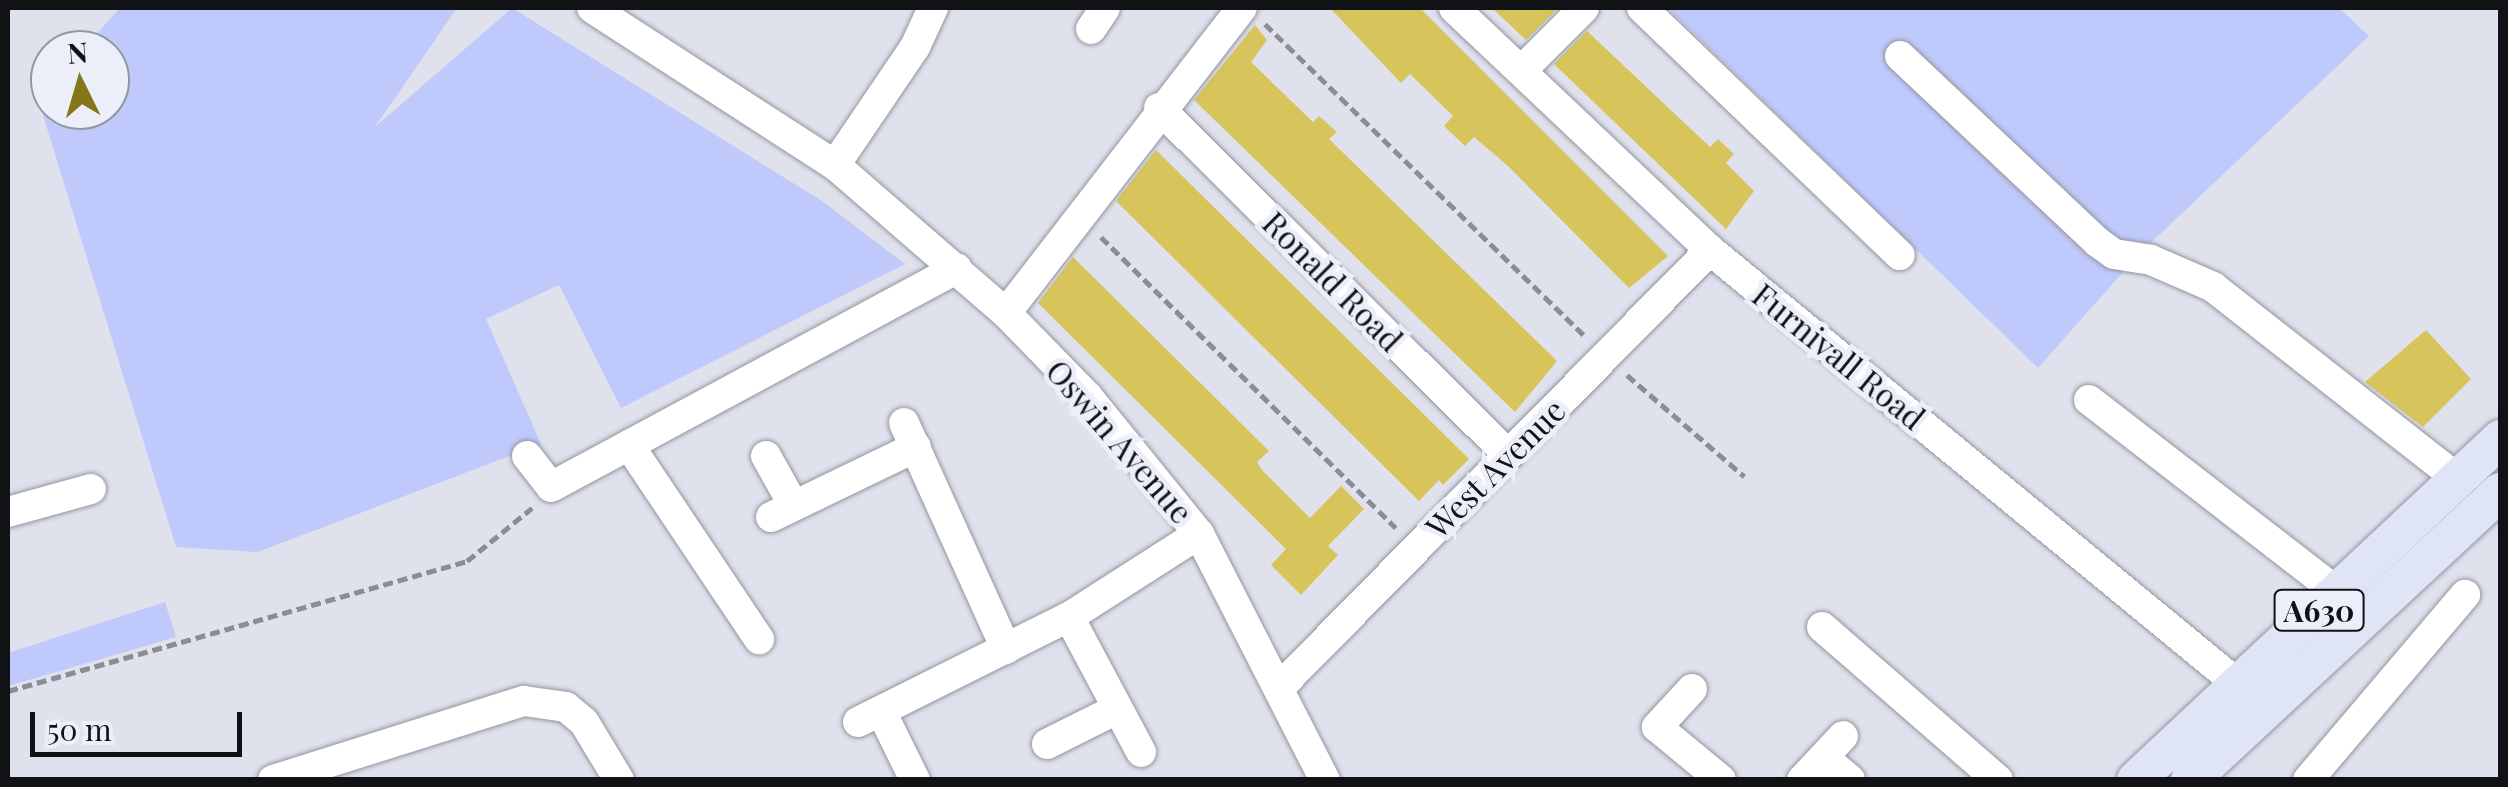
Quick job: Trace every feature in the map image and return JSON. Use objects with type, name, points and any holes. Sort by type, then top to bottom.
[{"type":"main road","name":"A630","points":[[2136,780],[2500,439]]},
{"type":"main road","name":"A630","points":[[2190,780],[2500,492]]},
{"type":"street","name":"Oswin Avenue","points":[[592,8],[835,165],[1006,313],[1088,397],[1199,534],[1280,686],[1324,780]]},
{"type":"street","points":[[835,165],[916,46],[933,8]]},
{"type":"street","name":"Furnivall Road","points":[[1454,8],[1710,250],[2240,686]]},
{"type":"street","points":[[1521,71],[1584,8]]},
{"type":"street","points":[[1642,8],[1900,256]]},
{"type":"street","points":[[1006,313],[1159,108],[1252,14]]},
{"type":"street","points":[[1900,56],[2105,247],[2213,287],[2458,479]]},
{"type":"street","name":"Ronald Road","points":[[1159,108],[1508,454]]},
{"type":"street","name":"West Avenue","points":[[1280,686],[1710,250]]},
{"type":"street","points":[[526,456],[550,488],[956,268]]},
{"type":"street","points":[[2089,400],[2337,592]]},
{"type":"street","points":[[766,456],[782,512],[910,435],[1006,649]]},
{"type":"street","points":[[629,445],[758,639]]},
{"type":"street","points":[[8,512],[91,489]]},
{"type":"street","points":[[915,780],[870,716],[1069,617],[1199,534]]},
{"type":"street","points":[[2308,780],[2465,596]]},
{"type":"street","points":[[1069,617],[1140,752]]},
{"type":"street","points":[[1822,628],[1998,780]]},
{"type":"street","points":[[1692,689],[1657,727],[1720,780]]},
{"type":"street","points":[[272,780],[524,700],[566,707],[584,722],[618,780]]},
{"type":"street","points":[[1047,744],[1118,708]]},
{"type":"street","points":[[1823,758],[1850,780]]},
{"type":"path","points":[[1252,14],[1605,356],[1744,476]]},
{"type":"path","points":[[1079,215],[1416,548]]},
{"type":"path","points":[[8,691],[467,561],[522,519],[550,488]]},
{"type":"shaded area","points":[[120,8],[457,8],[375,127],[512,8],[822,201],[905,264],[621,408],[559,285],[486,319],[541,444],[258,552],[176,547],[48,130],[130,130],[130,30],[100,30]]},
{"type":"shaded area","points":[[1668,8],[2339,8],[2369,36],[2140,253],[2038,368]]},
{"type":"shaded area","points":[[165,602],[176,637],[8,686],[8,653]]},
{"type":"building","points":[[1330,8],[1420,8],[1668,256],[1629,288],[1508,166],[1474,137],[1465,146],[1444,126],[1453,116],[1410,74],[1401,83]]},
{"type":"building","points":[[1492,8],[1558,8],[1526,40]]},
{"type":"building","points":[[1255,25],[1267,40],[1251,62],[1313,122],[1319,116],[1337,132],[1329,139],[1557,361],[1515,412],[1194,100]]},
{"type":"building","points":[[1587,31],[1710,147],[1718,139],[1734,154],[1726,163],[1754,191],[1726,229],[1554,64]]},
{"type":"building","points":[[1156,150],[1469,459],[1443,485],[1439,480],[1419,501],[1116,201]]},
{"type":"building","points":[[1073,257],[1269,451],[1257,462],[1310,518],[1341,486],[1364,509],[1328,546],[1338,555],[1301,595],[1271,565],[1286,549],[1038,303]]},
{"type":"building","points":[[2426,330],[2471,379],[2423,427],[2365,382]]}]
